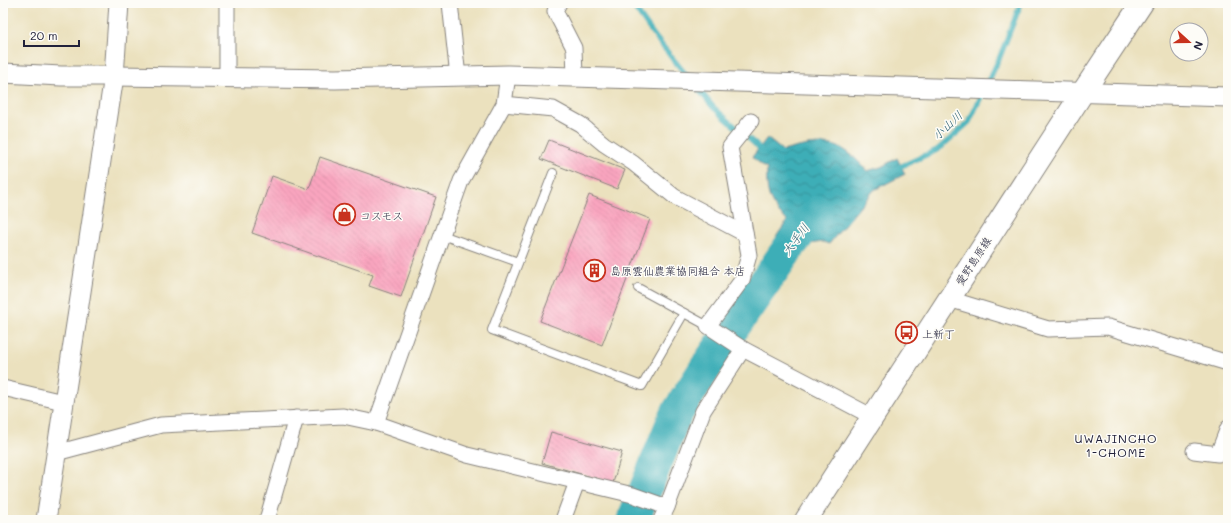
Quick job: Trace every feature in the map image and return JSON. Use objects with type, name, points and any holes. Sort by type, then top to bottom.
[{"type":"main road","name":"愛野島原線","points":[[806,520],[1142,3]]},
{"type":"street","points":[[46,520],[114,76],[119,3]]},
{"type":"street","points":[[227,3],[227,77]]},
{"type":"street","points":[[450,3],[458,77]]},
{"type":"street","points":[[559,3],[556,11],[574,48],[575,77]]},
{"type":"street","points":[[3,73],[61,76],[335,79],[508,76],[575,77],[1228,97]]},
{"type":"street","points":[[376,423],[461,181],[504,104],[508,76]]},
{"type":"street","points":[[504,104],[553,109],[580,124],[604,144],[633,163],[675,197],[744,234]]},
{"type":"street","points":[[751,121],[730,147],[744,234],[749,255],[742,280],[712,329],[741,347],[873,417]]},
{"type":"street","points":[[949,299],[1048,329],[1108,327],[1228,363]]},
{"type":"street","points":[[56,453],[161,425],[343,416],[376,423],[467,455],[633,495],[663,511],[703,411],[741,347]]},
{"type":"street","points":[[3,388],[63,402]]},
{"type":"street","points":[[267,520],[296,418]]},
{"type":"street","points":[[1194,451],[1218,454],[1228,428]]},
{"type":"street","points":[[563,520],[577,482]]},
{"type":"lane","points":[[553,172],[492,330],[642,386],[684,313]]},
{"type":"lane","points":[[442,235],[518,262]]},
{"type":"lane","points":[[638,288],[712,329]]},
{"type":"water","points":[[767,138],[783,151],[797,147],[819,144],[827,144],[841,148],[848,152],[867,171],[881,167],[897,158],[905,174],[874,190],[829,244],[823,242],[809,244],[802,254],[776,237],[787,221],[773,205],[769,195],[767,185],[767,169],[752,157]]},
{"type":"building","points":[[549,140],[625,170],[617,189],[541,159]]},
{"type":"building","name":"コスモス","points":[[320,157],[436,197],[401,297],[369,286],[373,275],[252,233],[272,176],[309,189]]},
{"type":"building","name":"島原雲仙農業協同組合 本店","points":[[589,195],[650,219],[602,345],[540,321]]},
{"type":"building","points":[[551,432],[622,452],[613,483],[542,463]]},
{"type":"waterway","name":"大手川","points":[[631,3],[656,38],[687,76]]},
{"type":"waterway","name":"小山川","points":[[895,169],[937,150],[969,122],[999,59],[1021,3]]},
{"type":"waterway","name":"大手川","points":[[695,85],[713,107],[765,153]]},
{"type":"waterway","name":"大手川","points":[[633,520],[675,416],[710,361],[790,246],[817,211]]},
{"type":"place","name":"コスモス","points":[[344,215]]},
{"type":"place","name":"島原雲仙農業協同組合 本店","points":[[595,270]]},
{"type":"place","name":"上新丁","points":[[906,333]]},
{"type":"district","name":"UWAJINCHO 1-CHOME","points":[[1116,445]]}]
